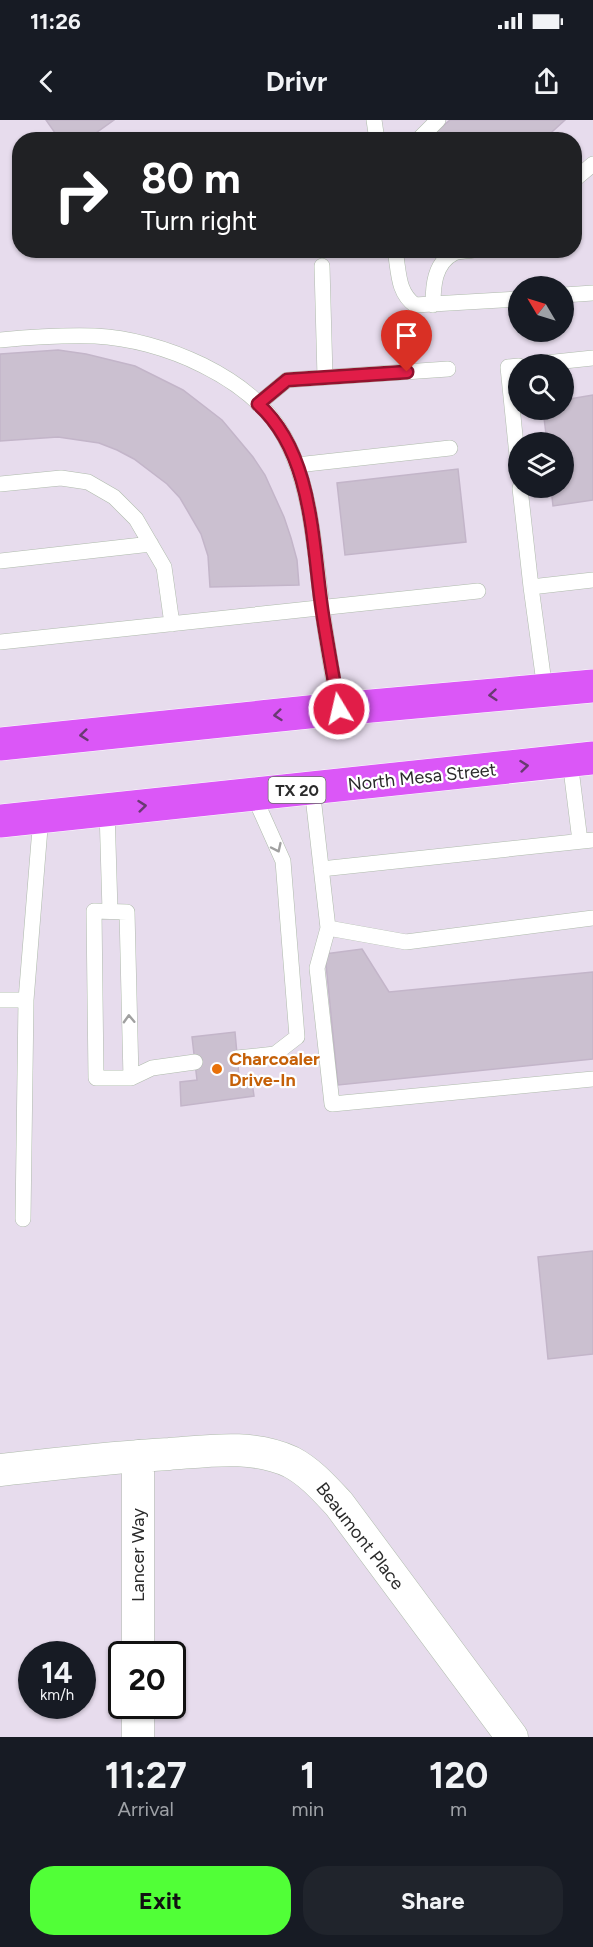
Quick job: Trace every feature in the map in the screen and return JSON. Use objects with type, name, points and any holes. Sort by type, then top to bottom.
[{"type":"main road","points":[[0,744],[339,709],[593,686]]},
{"type":"main road","name":"North Mesa Street","points":[[0,821],[581,760]]},
{"type":"street","name":"Beaumont Place","points":[[0,1470],[234,1449],[261,1452],[291,1462],[317,1480],[339,1504],[512,1737]]},
{"type":"street","name":"Lancer Way","points":[[138,1456],[138,1641]]},
{"type":"street","points":[[138,1719],[138,1737]]},
{"type":"lane","points":[[426,132],[438,120]]},
{"type":"lane","points":[[399,258],[401,289],[407,299],[415,304],[433,305],[508,299]]},
{"type":"lane","points":[[433,305],[433,286],[438,269],[449,258]]},
{"type":"lane","points":[[322,266],[325,377]]},
{"type":"lane","points":[[574,294],[593,293]]},
{"type":"lane","points":[[0,340],[41,336],[97,336],[137,342],[206,366],[245,392],[266,411],[285,437],[297,465],[309,507],[322,609],[339,709]]},
{"type":"lane","points":[[574,360],[593,358]]},
{"type":"lane","points":[[258,404],[287,380],[448,369]]},
{"type":"lane","points":[[297,465],[450,448]]},
{"type":"lane","points":[[0,484],[61,478],[88,482],[114,496],[136,519],[164,567],[172,624]]},
{"type":"lane","points":[[521,498],[544,690]]},
{"type":"lane","points":[[0,561],[151,544]]},
{"type":"lane","points":[[531,587],[593,580]]},
{"type":"lane","points":[[0,642],[478,591]]},
{"type":"lane","points":[[321,869],[586,840],[581,760]]},
{"type":"lane","points":[[312,788],[328,928],[317,968],[332,1104],[593,1079]]},
{"type":"lane","points":[[237,1058],[275,1054],[297,1037],[283,861],[253,794]]},
{"type":"lane","points":[[107,810],[110,911]]},
{"type":"lane","points":[[23,1219],[26,1000],[41,816]]},
{"type":"lane","points":[[131,1078],[127,912],[94,911],[96,1078],[131,1078],[152,1068],[195,1062]]},
{"type":"lane","points":[[328,928],[406,942],[593,918]]},
{"type":"lane","points":[[0,1000],[26,1000]]},
{"type":"building","points":[[46,120],[114,120],[97,132],[54,132]]},
{"type":"building","points":[[450,120],[565,120],[552,132],[436,132]]},
{"type":"building","points":[[58,350],[135,366],[183,390],[222,420],[265,475],[291,538],[297,560],[299,585],[210,587],[208,556],[201,534],[180,498],[167,484],[134,459],[117,450],[99,443],[58,437],[0,441],[0,354]]},
{"type":"building","points":[[593,395],[593,500],[553,506],[552,498],[574,498],[574,432],[546,432],[544,420],[574,420],[574,398]]},
{"type":"building","points":[[458,469],[466,542],[345,555],[337,483]]},
{"type":"building","points":[[362,949],[389,992],[593,972],[593,1059],[338,1085],[325,954]]},
{"type":"building","name":"Charcoaler Drive-In","points":[[235,1032],[239,1076],[251,1075],[254,1096],[181,1106],[180,1082],[197,1080],[192,1037]]},
{"type":"building","points":[[593,1251],[593,1354],[548,1359],[538,1257]]},
{"type":"place","name":"Charcoaler Drive-In","points":[[217,1069]]},
{"type":"route","points":[[339,709],[322,609],[309,507],[297,465],[285,437],[258,404],[287,380],[407,372]]}]
